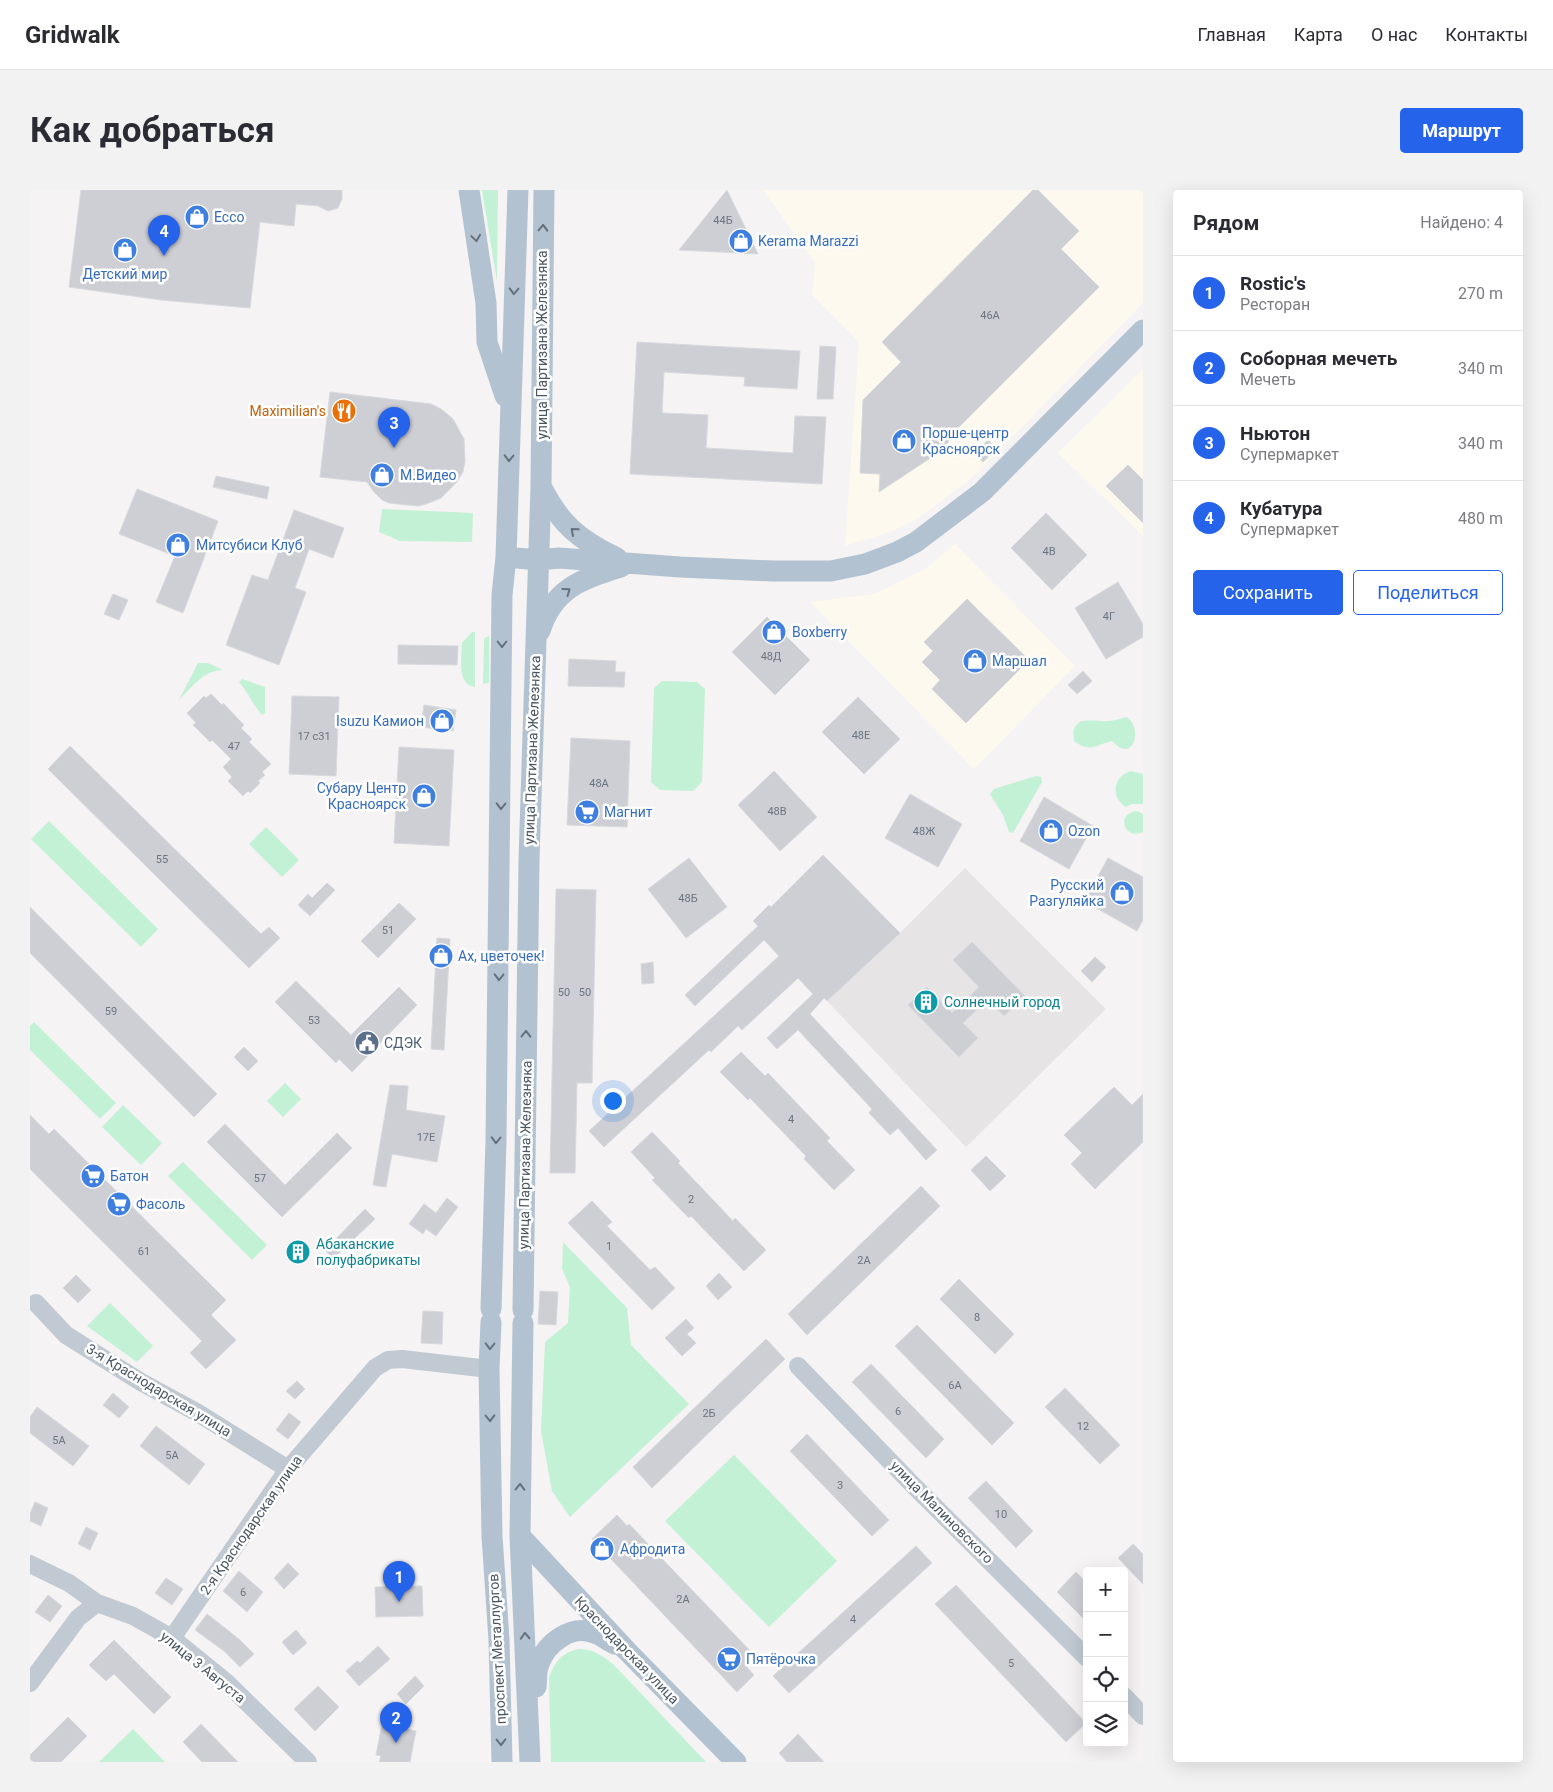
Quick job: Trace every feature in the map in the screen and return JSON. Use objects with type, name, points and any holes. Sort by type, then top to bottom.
[{"type":"main road","points":[[469,190],[486,303],[487,342],[510,409]]},
{"type":"main road","name":"улица Партизана Железняка","points":[[492,1536],[489,1370],[497,1121],[502,595],[506,557],[518,190]]},
{"type":"main road","name":"улица Партизана Железняка","points":[[520,1536],[529,860],[541,486],[544,190]]},
{"type":"main road","points":[[506,557],[539,560],[559,558],[631,564],[754,570],[831,571],[865,564],[897,552],[916,542],[982,492],[1143,330]]},
{"type":"main road","points":[[541,486],[552,507],[572,530],[594,547],[631,564]]},
{"type":"main road","points":[[535,647],[545,616],[557,598],[586,578],[631,564]]},
{"type":"main road","points":[[492,1536],[520,1536]]},
{"type":"main road","name":"проспект Металлургов","points":[[492,1536],[499,1640],[502,1762]]},
{"type":"main road","name":"Краснодарская улица","points":[[520,1536],[626,1650],[736,1762]]},
{"type":"main road","name":"проспект Металлургов","points":[[520,1536],[530,1758]]},
{"type":"main road","points":[[530,1758],[538,1664],[549,1646],[562,1636],[580,1631],[593,1632],[626,1650]]},
{"type":"street","name":"3-я Краснодарская улица","points":[[36,1303],[66,1335],[288,1469]]},
{"type":"street","name":"2-я Краснодарская улица","points":[[172,1638],[288,1469],[375,1368],[388,1360],[402,1359],[489,1370]]},
{"type":"street","name":"улица Малиновского","points":[[798,1366],[912,1484],[1086,1657]]},
{"type":"street","name":"улица 3 Августа","points":[[30,1564],[69,1583],[97,1603],[133,1616],[172,1638],[226,1682],[308,1762]]},
{"type":"street","points":[[30,1683],[78,1618],[97,1603]]},
{"type":"street","points":[[1128,1700],[1143,1716]]},
{"type":"shaded area","points":[[763,190],[1143,190],[1143,303],[971,479],[917,519],[893,531],[845,546],[859,342],[812,295],[815,263]]},
{"type":"shaded area","points":[[1143,369],[1143,536],[1058,453]]},
{"type":"shaded area","points":[[955,544],[1075,666],[974,769],[810,602],[874,594],[925,569]]},
{"type":"shaded area","points":[[965,868],[1106,1009],[966,1147],[827,1001],[900,933]]},
{"type":"green space","points":[[482,190],[498,190],[497,281]]},
{"type":"green space","points":[[382,509],[473,513],[472,542],[400,541],[379,532]]},
{"type":"green space","points":[[472,632],[475,632],[475,687],[465,681],[461,669],[462,643]]},
{"type":"green space","points":[[489,636],[489,682],[485,684],[483,683],[484,641]]},
{"type":"green space","points":[[198,663],[208,663],[223,670],[204,676],[179,700]]},
{"type":"green space","points":[[242,679],[265,687],[265,713],[262,715],[239,682]]},
{"type":"green space","points":[[662,681],[697,682],[705,689],[702,782],[693,791],[660,790],[651,782],[654,688]]},
{"type":"green space","points":[[1126,717],[1131,721],[1134,728],[1135,735],[1131,747],[1126,749],[1112,741],[1097,746],[1084,747],[1074,741],[1075,727],[1082,721],[1109,721]]},
{"type":"green space","points":[[1131,771],[1143,774],[1143,804],[1132,804],[1126,807],[1118,798],[1116,787],[1120,777]]},
{"type":"green space","points":[[1036,776],[1041,777],[1042,782],[1013,833],[1009,832],[1003,815],[990,794],[994,789]]},
{"type":"green space","points":[[1137,811],[1143,814],[1143,832],[1136,834],[1127,830],[1124,821],[1126,816]]},
{"type":"green space","points":[[49,821],[158,929],[141,947],[31,839]]},
{"type":"green space","points":[[266,827],[299,860],[282,877],[249,844]]},
{"type":"green space","points":[[34,1022],[116,1103],[100,1119],[30,1050],[30,1026]]},
{"type":"green space","points":[[285,1083],[301,1099],[283,1117],[267,1101]]},
{"type":"green space","points":[[123,1105],[162,1143],[141,1165],[102,1127]]},
{"type":"green space","points":[[183,1162],[267,1245],[252,1260],[168,1176]]},
{"type":"green space","points":[[563,1242],[627,1308],[631,1345],[689,1404],[570,1517],[552,1491],[541,1431],[545,1342],[568,1323],[570,1287],[562,1269]]},
{"type":"green space","points":[[110,1303],[153,1346],[137,1362],[87,1326]]},
{"type":"green space","points":[[734,1455],[837,1561],[769,1627],[665,1521]]},
{"type":"green space","points":[[578,1649],[597,1653],[613,1664],[706,1762],[551,1762],[549,1678],[553,1667],[559,1659],[567,1653]]},
{"type":"green space","points":[[133,1729],[165,1762],[99,1762]]},
{"type":"building","points":[[81,190],[342,190],[342,199],[338,208],[328,211],[318,206],[296,204],[294,226],[260,222],[250,308],[161,300],[69,287]]},
{"type":"building","points":[[727,190],[758,254],[679,250]]},
{"type":"building","points":[[1033,190],[1038,190],[1079,231],[1061,249],[1099,287],[951,435],[953,437],[938,453],[879,492],[880,474],[860,473],[863,400],[901,362],[882,342]]},
{"type":"building","points":[[637,342],[800,351],[797,389],[744,386],[745,377],[664,372],[662,413],[708,415],[706,448],[793,453],[795,416],[826,417],[822,484],[630,474]]},
{"type":"building","points":[[820,346],[836,347],[833,399],[817,399]]},
{"type":"building","points":[[330,392],[431,404],[441,409],[453,419],[464,439],[465,461],[463,472],[456,483],[441,498],[418,506],[389,503],[382,500],[367,482],[320,477]]},
{"type":"building","points":[[988,440],[997,449],[983,462],[974,454]]},
{"type":"building","points":[[1128,465],[1143,480],[1143,523],[1106,486]]},
{"type":"building","points":[[216,476],[269,487],[267,499],[213,487]]},
{"type":"building","name":"Митсубиси Клуб","points":[[137,489],[218,521],[183,613],[156,602],[175,556],[119,534]]},
{"type":"building","points":[[294,510],[344,528],[333,558],[309,549],[295,588],[306,592],[279,665],[226,645],[252,575],[268,580]]},
{"type":"building","points":[[1046,513],[1087,555],[1052,590],[1011,548]]},
{"type":"building","points":[[1118,582],[1143,624],[1143,637],[1106,659],[1075,608]]},
{"type":"building","points":[[113,594],[128,600],[119,620],[104,614]]},
{"type":"building","name":"Маршал","points":[[967,599],[1029,660],[966,723],[932,689],[940,680],[922,662],[933,651],[924,642]]},
{"type":"building","points":[[767,617],[810,660],[775,695],[732,652]]},
{"type":"building","points":[[398,645],[458,646],[457,665],[398,664]]},
{"type":"building","points":[[569,659],[616,661],[615,672],[625,672],[624,687],[568,686]]},
{"type":"building","points":[[1083,671],[1092,681],[1077,694],[1068,685]]},
{"type":"building","points":[[211,694],[222,705],[223,703],[244,725],[241,728],[252,739],[249,742],[271,764],[262,772],[265,775],[258,781],[260,783],[250,793],[248,791],[243,796],[228,781],[232,777],[223,767],[231,759],[193,725],[196,723],[187,713],[204,696],[206,698]]},
{"type":"building","points":[[292,696],[339,697],[336,776],[289,774]]},
{"type":"building","points":[[858,697],[900,739],[864,774],[822,732]]},
{"type":"building","points":[[424,705],[456,710],[453,731],[421,727]]},
{"type":"building","points":[[571,738],[630,741],[627,827],[567,825]]},
{"type":"building","points":[[70,746],[261,934],[269,927],[280,938],[249,968],[48,769]]},
{"type":"building","name":"Субару Центр Красноярск","points":[[399,747],[454,750],[449,846],[394,843]]},
{"type":"building","points":[[774,771],[817,817],[780,851],[738,805]]},
{"type":"building","points":[[910,794],[962,824],[938,867],[885,838]]},
{"type":"building","points":[[1044,797],[1093,826],[1069,869],[1020,841]]},
{"type":"building","points":[[823,855],[900,933],[827,1001],[824,998],[810,1014],[937,1150],[926,1160],[898,1128],[890,1135],[869,1113],[872,1109],[798,1030],[777,1049],[767,1038],[813,994],[798,978],[742,1030],[738,1026],[711,1052],[709,1050],[604,1147],[589,1131],[779,956],[764,940],[695,1006],[685,995],[758,926],[753,921],[769,905],[771,907]]},
{"type":"building","points":[[689,858],[727,907],[686,938],[648,889]]},
{"type":"building","points":[[1108,858],[1143,877],[1143,920],[1137,931],[1084,901]]},
{"type":"building","points":[[327,883],[335,890],[310,916],[298,905],[308,894],[312,898]]},
{"type":"building","points":[[556,889],[596,890],[592,1083],[577,1083],[575,1173],[550,1173]]},
{"type":"building","points":[[399,903],[416,919],[378,958],[361,941]]},
{"type":"building","points":[[30,907],[217,1094],[194,1117],[30,953]]},
{"type":"building","points":[[437,938],[450,939],[444,1050],[431,1049]]},
{"type":"building","name":"Солнечный город","points":[[972,942],[1025,996],[1004,1016],[988,999],[963,1023],[978,1038],[959,1057],[908,1005],[927,987],[952,1013],[979,987],[953,960]]},
{"type":"building","points":[[1095,957],[1106,967],[1092,982],[1081,971]]},
{"type":"building","points":[[653,962],[654,983],[642,984],[641,964]]},
{"type":"building","points":[[296,981],[351,1035],[399,987],[417,1005],[352,1072],[339,1059],[336,1063],[275,1002]]},
{"type":"building","points":[[244,1047],[258,1061],[248,1071],[234,1057]]},
{"type":"building","points":[[741,1052],[765,1076],[768,1073],[830,1138],[827,1141],[855,1170],[834,1190],[804,1159],[806,1156],[750,1098],[748,1100],[720,1072]]},
{"type":"building","points":[[390,1085],[408,1086],[406,1110],[445,1116],[437,1162],[392,1154],[386,1187],[373,1185]]},
{"type":"building","points":[[1114,1087],[1132,1105],[1143,1094],[1143,1142],[1095,1189],[1071,1164],[1082,1153],[1064,1135]]},
{"type":"building","points":[[30,1115],[49,1134],[54,1129],[226,1300],[211,1315],[236,1340],[206,1369],[190,1353],[202,1341],[30,1169]]},
{"type":"building","points":[[225,1124],[285,1185],[337,1133],[352,1148],[282,1217],[207,1142]]},
{"type":"building","points":[[652,1132],[680,1161],[678,1163],[733,1221],[735,1218],[766,1250],[744,1271],[691,1216],[689,1218],[652,1180],[655,1178],[631,1152]]},
{"type":"building","points":[[986,1156],[1006,1176],[990,1191],[971,1170]]},
{"type":"building","points":[[921,1186],[940,1206],[807,1335],[788,1314]]},
{"type":"building","points":[[447,1198],[458,1207],[436,1236],[426,1229],[423,1234],[409,1224],[424,1204],[436,1213]]},
{"type":"building","points":[[592,1201],[612,1222],[607,1226],[650,1270],[655,1267],[675,1288],[652,1310],[568,1223]]},
{"type":"building","points":[[365,1209],[375,1219],[333,1259],[325,1250]]},
{"type":"building","points":[[719,1273],[732,1287],[718,1300],[706,1286]]},
{"type":"building","points":[[76,1275],[91,1290],[78,1303],[63,1288]]},
{"type":"building","points":[[959,1279],[1014,1334],[995,1354],[940,1299]]},
{"type":"building","points":[[540,1291],[558,1292],[556,1325],[538,1324]]},
{"type":"building","points":[[423,1311],[443,1312],[442,1344],[421,1343]]},
{"type":"building","points":[[686,1319],[694,1328],[687,1334],[696,1343],[682,1356],[665,1338]]},
{"type":"building","points":[[917,1325],[1014,1423],[992,1445],[895,1346]]},
{"type":"building","points":[[766,1339],[785,1359],[652,1488],[633,1467]]},
{"type":"building","points":[[871,1364],[944,1439],[926,1458],[852,1382]]},
{"type":"building","points":[[297,1381],[305,1389],[295,1399],[286,1391]]},
{"type":"building","points":[[1065,1388],[1120,1445],[1100,1464],[1045,1407]]},
{"type":"building","points":[[113,1393],[129,1407],[119,1418],[103,1405]]},
{"type":"building","points":[[37,1407],[89,1446],[73,1466],[30,1433],[30,1417]]},
{"type":"building","points":[[289,1413],[301,1422],[288,1439],[276,1430]]},
{"type":"building","points":[[156,1426],[205,1464],[189,1485],[140,1446]]},
{"type":"building","points":[[807,1434],[889,1520],[872,1536],[790,1451]]},
{"type":"building","points":[[986,1481],[1033,1531],[1016,1548],[968,1498]]},
{"type":"building","points":[[35,1502],[48,1508],[41,1526],[30,1521],[30,1514]]},
{"type":"building","points":[[617,1515],[627,1526],[629,1524],[756,1657],[746,1666],[754,1675],[737,1692],[592,1539]]},
{"type":"building","points":[[86,1527],[98,1533],[90,1550],[78,1544]]},
{"type":"building","points":[[1133,1544],[1143,1554],[1143,1584],[1128,1567],[1118,1558]]},
{"type":"building","points":[[916,1546],[932,1563],[789,1693],[773,1676]]},
{"type":"building","points":[[288,1563],[299,1574],[284,1589],[274,1578]]},
{"type":"building","points":[[239,1571],[263,1592],[247,1612],[223,1591]]},
{"type":"building","points":[[1076,1572],[1083,1579],[1083,1618],[1057,1592]]},
{"type":"building","points":[[166,1578],[183,1589],[172,1605],[155,1593]]},
{"type":"building","points":[[956,1585],[1083,1720],[1083,1726],[1066,1742],[935,1604]]},
{"type":"building","points":[[422,1586],[423,1616],[376,1617],[375,1587]]},
{"type":"building","points":[[48,1595],[62,1606],[50,1622],[35,1612]]},
{"type":"building","points":[[207,1614],[239,1639],[254,1654],[240,1667],[224,1651],[195,1630]]},
{"type":"building","points":[[296,1630],[307,1643],[293,1655],[282,1642]]},
{"type":"building","points":[[114,1640],[171,1697],[154,1714],[114,1674],[106,1681],[89,1665]]},
{"type":"building","points":[[378,1646],[390,1659],[359,1686],[346,1671],[357,1661],[360,1663]]},
{"type":"building","points":[[415,1676],[424,1686],[406,1704],[397,1694]]},
{"type":"building","points":[[318,1686],[339,1707],[315,1731],[294,1709]]},
{"type":"building","points":[[68,1717],[87,1736],[61,1762],[30,1762],[30,1755]]},
{"type":"building","points":[[201,1724],[238,1762],[202,1762],[183,1742]]},
{"type":"building","points":[[382,1724],[416,1731],[410,1762],[379,1762],[381,1756],[376,1755]]},
{"type":"building","points":[[798,1734],[824,1762],[787,1762],[779,1753]]},
{"type":"place","name":"Ecco","points":[[197,217]]},
{"type":"place","name":"Kerama Marazzi","points":[[741,241]]},
{"type":"place","name":"Детский мир","points":[[125,250]]},
{"type":"place","name":"Кубатура","points":[[164,256]]},
{"type":"place","name":"Maximilian's","points":[[344,411]]},
{"type":"place","name":"Порше-центр Красноярск","points":[[904,441]]},
{"type":"place","name":"Ньютон","points":[[394,448]]},
{"type":"place","name":"М.Видео","points":[[382,475]]},
{"type":"place","name":"Митсубиси Клуб","points":[[178,545]]},
{"type":"place","name":"Boxberry","points":[[774,632]]},
{"type":"place","name":"Маршал","points":[[975,661]]},
{"type":"place","name":"Isuzu Камион","points":[[442,721]]},
{"type":"place","name":"Субару Центр Красноярск","points":[[424,796]]},
{"type":"place","name":"Магнит","points":[[587,812]]},
{"type":"place","name":"Ozon","points":[[1051,831]]},
{"type":"place","name":"Русский Разгуляйка","points":[[1122,893]]},
{"type":"place","name":"Ах, цветочек!","points":[[441,956]]},
{"type":"place","name":"Солнечный город","points":[[926,1002]]},
{"type":"place","name":"СДЭК","points":[[367,1043]]},
{"type":"place","name":"Батон","points":[[93,1176]]},
{"type":"place","name":"Фасоль","points":[[119,1204]]},
{"type":"place","name":"Абаканские полуфабрикаты","points":[[298,1252]]},
{"type":"place","name":"Афродита","points":[[602,1549]]},
{"type":"place","name":"Rostic's","points":[[399,1602]]},
{"type":"place","name":"Пятёрочка","points":[[729,1659]]},
{"type":"place","name":"Соборная мечеть","points":[[396,1743]]}]
